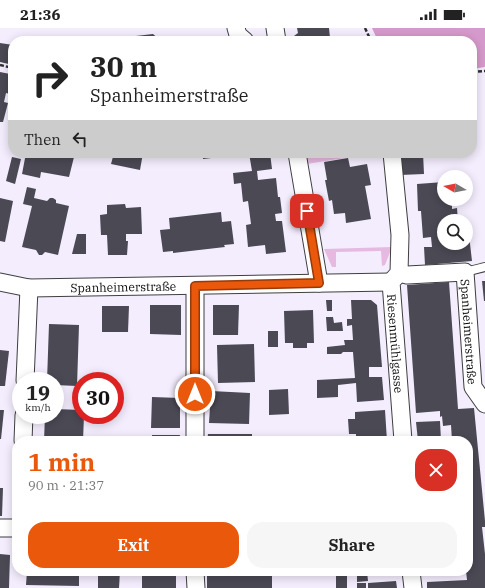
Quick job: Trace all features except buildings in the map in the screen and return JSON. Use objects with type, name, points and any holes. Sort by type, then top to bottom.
[{"type":"street","points":[[298,158],[319,283]]},
{"type":"street","name":"Riesenmühlgasse","points":[[392,158],[400,236],[395,278],[403,436]]},
{"type":"street","name":"Spanheimerstraße","points":[[0,282],[29,288],[195,286],[319,283],[395,278],[408,275],[465,272],[473,387],[485,404]]},
{"type":"street","points":[[195,286],[195,436]]},
{"type":"street","points":[[25,372],[29,288]]},
{"type":"street","points":[[23,436],[24,424]]},
{"type":"street","points":[[0,528],[12,528]]},
{"type":"street","points":[[195,576],[196,588]]},
{"type":"street","points":[[412,576],[412,588]]},
{"type":"lane","points":[[465,272],[485,267]]},
{"type":"shaded area","points":[[372,28],[485,28],[485,67],[477,68],[477,36],[376,36]]},
{"type":"shaded area","points":[[306,158],[344,158],[307,164]]},
{"type":"shaded area","points":[[392,247],[385,265],[382,266],[381,251],[336,252],[336,267],[332,267],[324,249]]},
{"type":"route","points":[[195,394],[195,286],[319,283],[307,211]]}]
